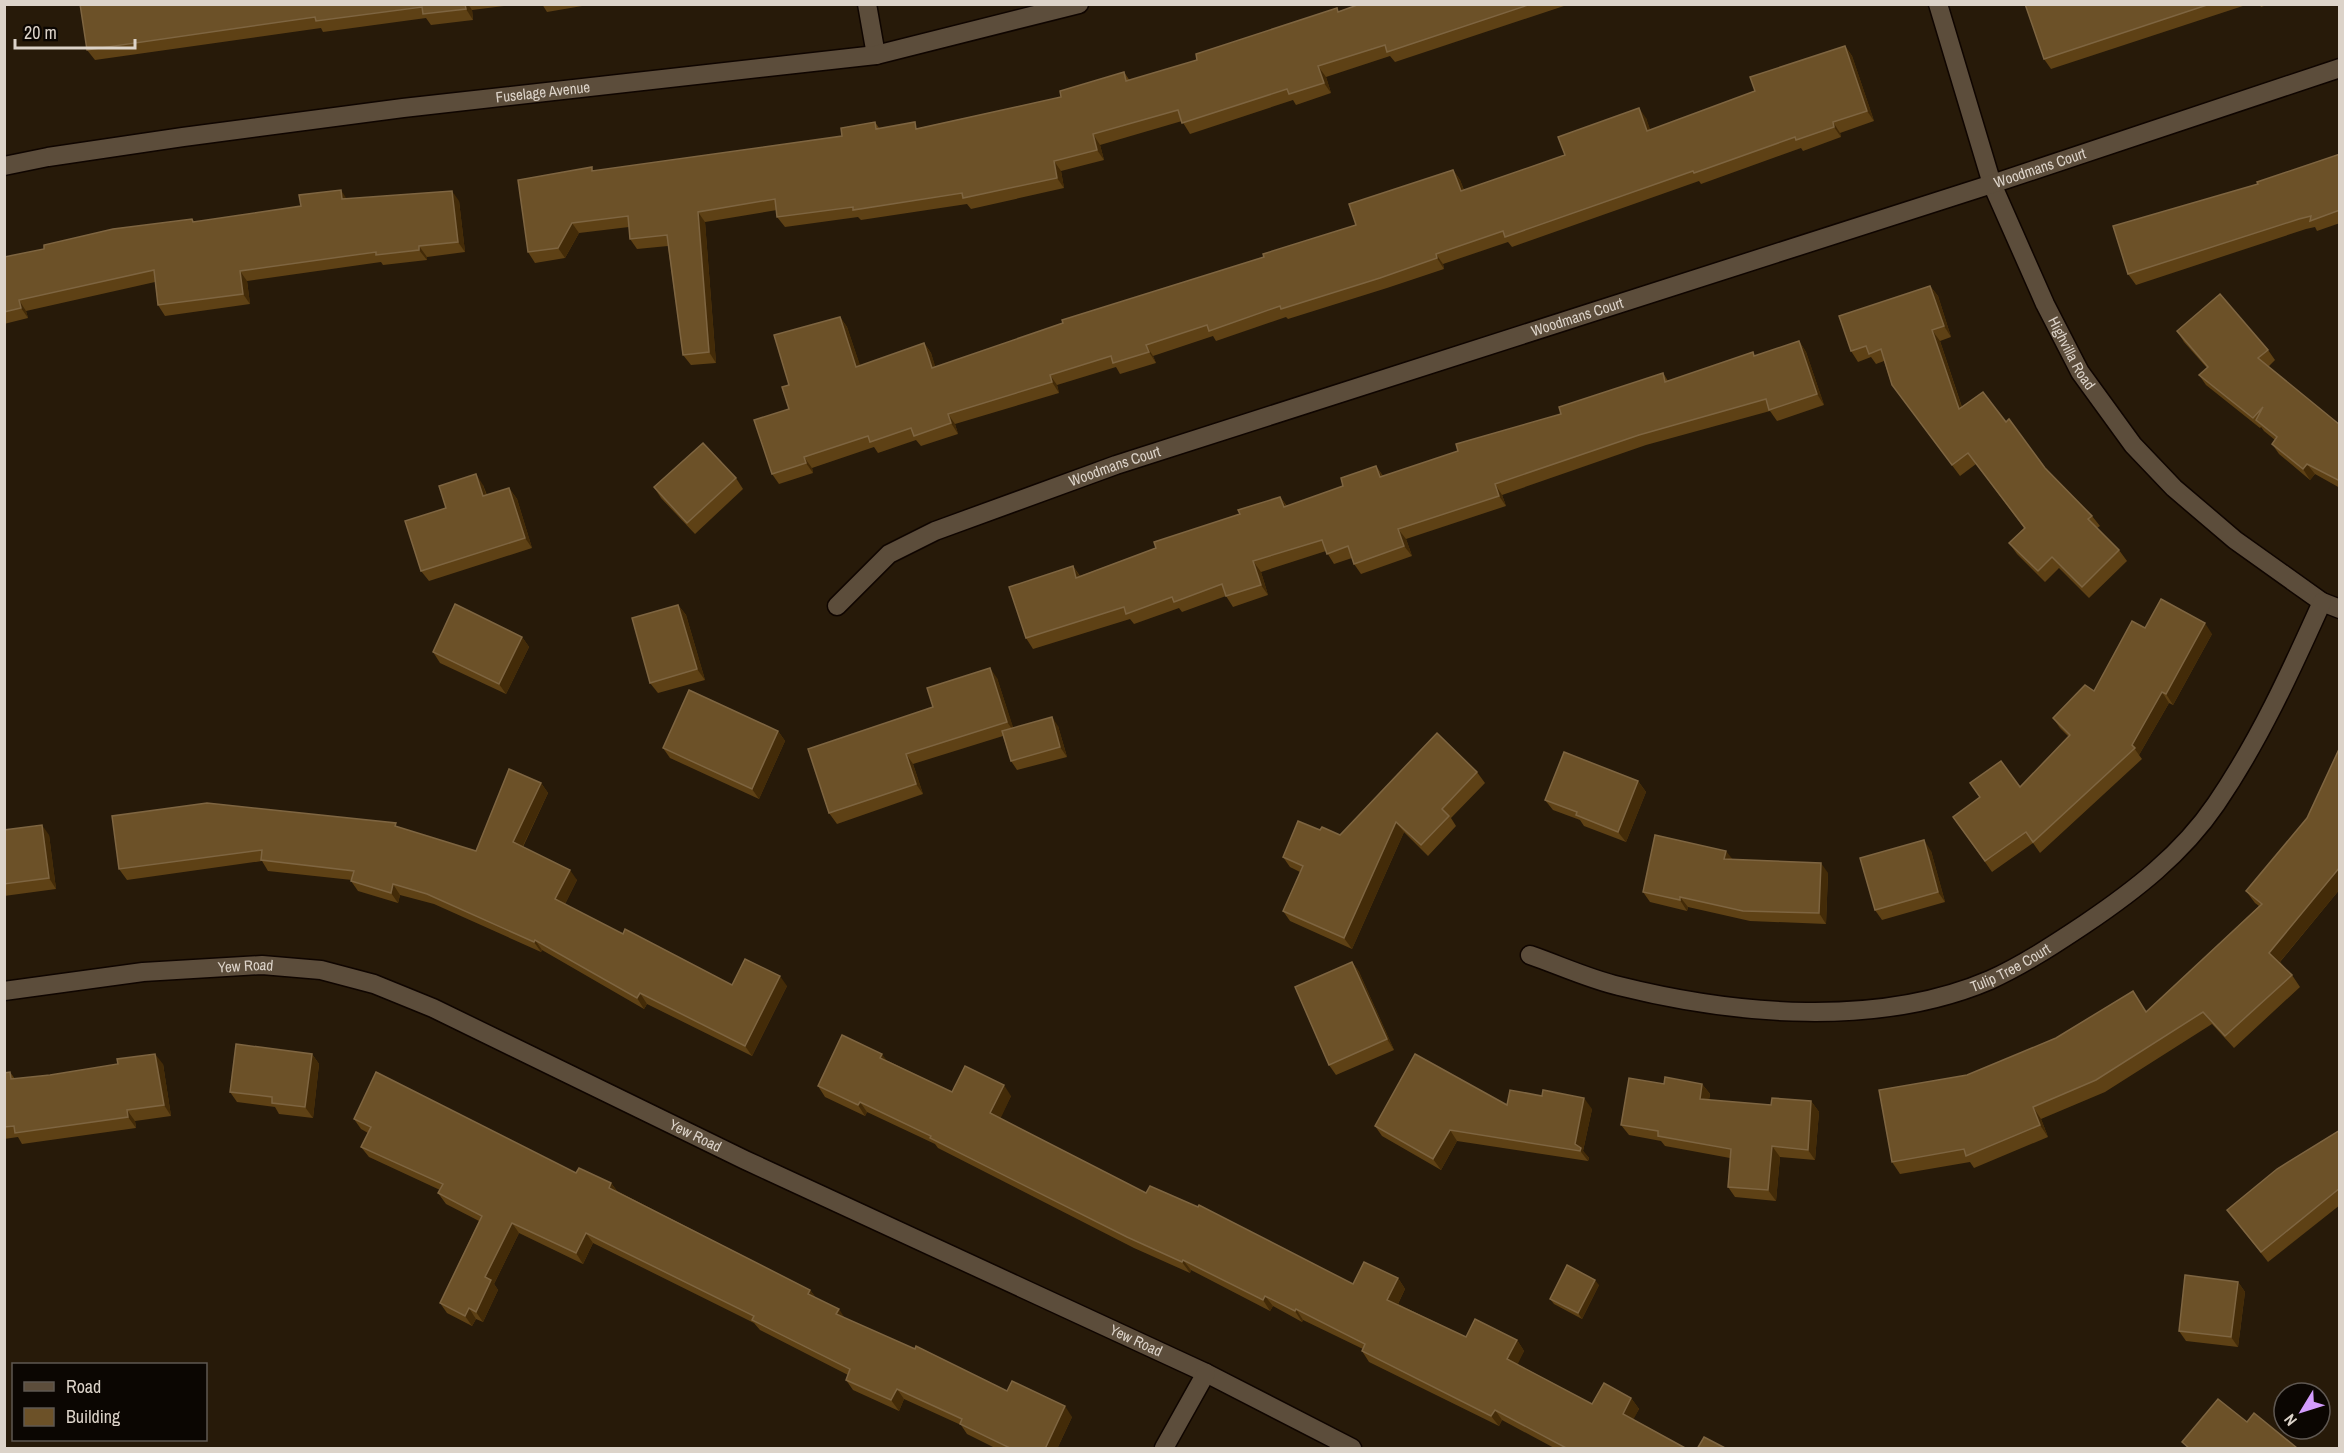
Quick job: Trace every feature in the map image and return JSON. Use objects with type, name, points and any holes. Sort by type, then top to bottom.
[{"type":"street","points":[[867,4],[876,56]]},
{"type":"street","name":"Fuselage Avenue","points":[[4,166],[48,157],[183,137],[402,108],[876,56],[1079,4]]},
{"type":"street","name":"Highvilla Road","points":[[1938,4],[1992,183],[2045,304],[2080,372],[2133,445],[2175,488],[2235,540],[2322,602],[2340,609]]},
{"type":"street","name":"Woodmans Court","points":[[837,606],[889,554],[935,531],[998,507],[1127,461],[1992,183],[2340,68]]},
{"type":"street","name":"Tulip Tree Court","points":[[1530,955],[1618,986],[1733,1007],[1825,1013],[1888,1009],[1944,996],[1991,979],[2052,946],[2105,910],[2172,857],[2215,805],[2254,742],[2322,602]]},
{"type":"street","name":"Yew Road","points":[[4,991],[143,972],[262,965],[321,970],[374,984],[432,1008],[745,1160],[1206,1373],[1353,1449]]},
{"type":"street","points":[[1164,1449],[1206,1373]]},
{"type":"building","points":[[80,4],[465,4],[466,9],[423,14],[422,7],[316,21],[315,17],[87,50]]},
{"type":"building","points":[[1360,4],[1531,4],[1387,52],[1385,45],[1318,66],[1324,83],[1289,94],[1287,89],[1182,123],[1178,110],[1093,134],[1097,150],[1054,161],[1057,178],[963,198],[962,193],[853,210],[853,207],[777,217],[775,199],[698,212],[709,352],[683,355],[667,235],[630,239],[628,216],[572,223],[558,248],[528,252],[518,180],[592,167],[592,171],[842,136],[841,128],[875,122],[876,129],[915,122],[916,129],[1061,97],[1060,91],[1124,72],[1126,81],[1197,60],[1196,54],[1337,8],[1338,12]]},
{"type":"building","points":[[2025,4],[2210,4],[2044,59]]},
{"type":"building","points":[[1845,46],[1867,111],[1833,122],[1834,127],[1796,140],[1795,137],[1694,173],[1693,171],[1505,237],[1503,231],[1436,254],[1437,258],[1380,278],[1281,309],[1280,306],[1209,331],[1207,325],[1146,345],[1149,352],[1113,363],[1111,356],[1050,375],[1052,382],[948,414],[951,423],[914,436],[911,428],[870,442],[868,436],[804,457],[806,463],[772,474],[754,420],[789,409],[782,387],[789,385],[774,335],[840,317],[856,367],[924,343],[932,368],[1063,323],[1062,320],[1264,257],[1263,254],[1356,225],[1349,204],[1453,170],[1461,191],[1565,155],[1558,137],[1639,108],[1647,131],[1755,91],[1750,77]]},
{"type":"building","points":[[2340,154],[2340,210],[2310,221],[2311,216],[2299,219],[2128,274],[2113,226],[2258,184],[2257,182]]},
{"type":"building","points":[[341,190],[342,199],[452,191],[458,242],[419,246],[419,250],[376,255],[376,252],[240,271],[243,294],[158,305],[154,270],[19,300],[21,308],[4,312],[4,257],[44,249],[44,245],[113,229],[192,219],[193,222],[301,206],[299,195]]},
{"type":"building","points":[[1930,286],[1944,326],[1932,330],[1959,409],[1983,392],[2006,422],[2009,419],[2045,468],[2092,516],[2088,519],[2119,550],[2082,587],[2052,557],[2038,571],[2009,543],[2025,528],[1968,453],[1952,465],[1892,385],[1881,349],[1869,354],[1866,346],[1851,351],[1839,316]]},
{"type":"building","points":[[2220,294],[2268,350],[2258,358],[2340,425],[2340,481],[2307,464],[2303,469],[2272,444],[2277,437],[2256,420],[2263,407],[2253,418],[2199,375],[2208,367],[2177,331]]},
{"type":"building","points":[[1799,341],[1817,394],[1769,410],[1766,399],[1639,435],[1495,484],[1499,496],[1398,529],[1404,546],[1354,564],[1348,546],[1327,554],[1322,540],[1253,561],[1261,585],[1226,596],[1222,584],[1174,602],[1172,597],[1126,614],[1124,607],[1026,638],[1009,587],[1073,566],[1076,578],[1156,548],[1154,542],[1240,514],[1238,510],[1280,497],[1284,507],[1343,486],[1341,478],[1376,466],[1380,477],[1458,451],[1456,444],[1561,414],[1559,407],[1663,373],[1665,382],[1753,352],[1754,356]]},
{"type":"building","points":[[703,443],[736,478],[687,523],[654,487]]},
{"type":"building","points":[[476,474],[483,496],[509,488],[525,538],[421,571],[405,521],[446,508],[439,486]]},
{"type":"building","points":[[2161,599],[2205,623],[2166,694],[2162,692],[2132,745],[2135,748],[2033,842],[2026,832],[1985,861],[1953,817],[1980,797],[1970,783],[2001,761],[2020,787],[2070,735],[2053,718],[2085,685],[2094,691],[2132,621],[2145,628]]},
{"type":"building","points":[[455,604],[522,637],[499,684],[433,652]]},
{"type":"building","points":[[678,605],[697,669],[650,683],[632,618]]},
{"type":"building","points":[[990,668],[1007,722],[906,754],[916,784],[829,813],[808,749],[933,707],[927,688]]},
{"type":"building","points":[[689,690],[778,731],[752,789],[663,748]]},
{"type":"building","points":[[1052,717],[1060,747],[1011,761],[1002,731]]},
{"type":"building","points":[[1437,733],[1477,772],[1442,809],[1449,816],[1421,845],[1396,822],[1344,938],[1283,911],[1303,866],[1283,857],[1298,821],[1320,830],[1322,827],[1340,835]]},
{"type":"building","points":[[2340,747],[2340,867],[2269,953],[2292,975],[2225,1036],[2203,1012],[2096,1080],[2033,1107],[2040,1125],[1966,1156],[1964,1149],[1892,1162],[1879,1090],[1967,1075],[2056,1038],[2133,991],[2146,1012],[2262,904],[2246,891],[2307,818]]},
{"type":"building","points":[[1564,752],[1638,781],[1618,832],[1576,815],[1577,812],[1545,800]]},
{"type":"building","points":[[509,769],[541,783],[513,842],[570,870],[555,899],[623,934],[625,929],[732,985],[745,959],[780,976],[745,1046],[640,993],[637,998],[535,940],[534,942],[427,894],[393,884],[391,893],[351,881],[354,871],[261,860],[262,850],[119,869],[112,816],[207,803],[396,823],[395,826],[476,851]]},
{"type":"building","points":[[42,825],[49,878],[4,884],[4,830]]},
{"type":"building","points":[[1655,835],[1726,851],[1724,859],[1821,863],[1819,913],[1743,911],[1680,897],[1680,900],[1643,892]]},
{"type":"building","points":[[1924,840],[1938,892],[1875,910],[1860,858]]},
{"type":"building","points":[[1352,962],[1387,1039],[1329,1065],[1295,987]]},
{"type":"building","points":[[842,1035],[882,1054],[880,1058],[952,1092],[965,1066],[1004,1085],[990,1113],[1146,1193],[1150,1186],[1198,1207],[1199,1205],[1353,1284],[1364,1262],[1398,1278],[1387,1300],[1466,1337],[1475,1319],[1517,1340],[1507,1359],[1592,1404],[1604,1383],[1631,1398],[1623,1414],[1687,1449],[1568,1449],[1495,1410],[1491,1416],[1362,1351],[1365,1344],[1296,1309],[1295,1311],[1265,1296],[1263,1300],[1183,1260],[1182,1262],[1127,1237],[930,1138],[931,1136],[860,1102],[858,1105],[818,1086]]},
{"type":"building","points":[[236,1044],[312,1054],[305,1107],[272,1103],[272,1097],[230,1092]]},
{"type":"building","points":[[155,1054],[164,1105],[127,1110],[128,1117],[15,1133],[14,1126],[4,1127],[4,1073],[10,1072],[11,1079],[50,1075],[118,1064],[117,1059]]},
{"type":"building","points":[[1415,1054],[1507,1105],[1510,1090],[1542,1096],[1543,1090],[1584,1098],[1575,1144],[1581,1148],[1580,1151],[1450,1130],[1433,1159],[1375,1126]]},
{"type":"building","points":[[376,1072],[576,1173],[579,1168],[611,1183],[609,1188],[810,1290],[808,1294],[839,1309],[836,1314],[915,1349],[916,1346],[1007,1391],[1012,1381],[1065,1406],[1045,1449],[1007,1449],[1008,1447],[960,1424],[962,1419],[897,1389],[891,1400],[846,1380],[850,1369],[752,1320],[754,1316],[586,1233],[576,1253],[512,1223],[485,1277],[491,1280],[476,1312],[469,1308],[465,1316],[440,1303],[482,1216],[438,1193],[443,1184],[361,1147],[371,1127],[354,1119]]},
{"type":"building","points":[[1665,1077],[1702,1084],[1700,1099],[1771,1105],[1772,1098],[1811,1101],[1808,1150],[1772,1146],[1768,1190],[1728,1187],[1731,1149],[1658,1136],[1658,1131],[1621,1125],[1629,1078],[1664,1084]]},
{"type":"building","points":[[2340,1130],[2340,1188],[2261,1252],[2227,1210],[2277,1169]]},
{"type":"building","points":[[1567,1265],[1595,1280],[1578,1313],[1550,1299]]},
{"type":"building","points":[[2185,1275],[2238,1282],[2231,1337],[2179,1331]]},
{"type":"building","points":[[2218,1399],[2247,1422],[2254,1413],[2272,1428],[2272,1441],[2288,1441],[2297,1448],[2190,1449],[2182,1442]]},
{"type":"building","points":[[1704,1437],[1727,1449],[1697,1449]]}]
